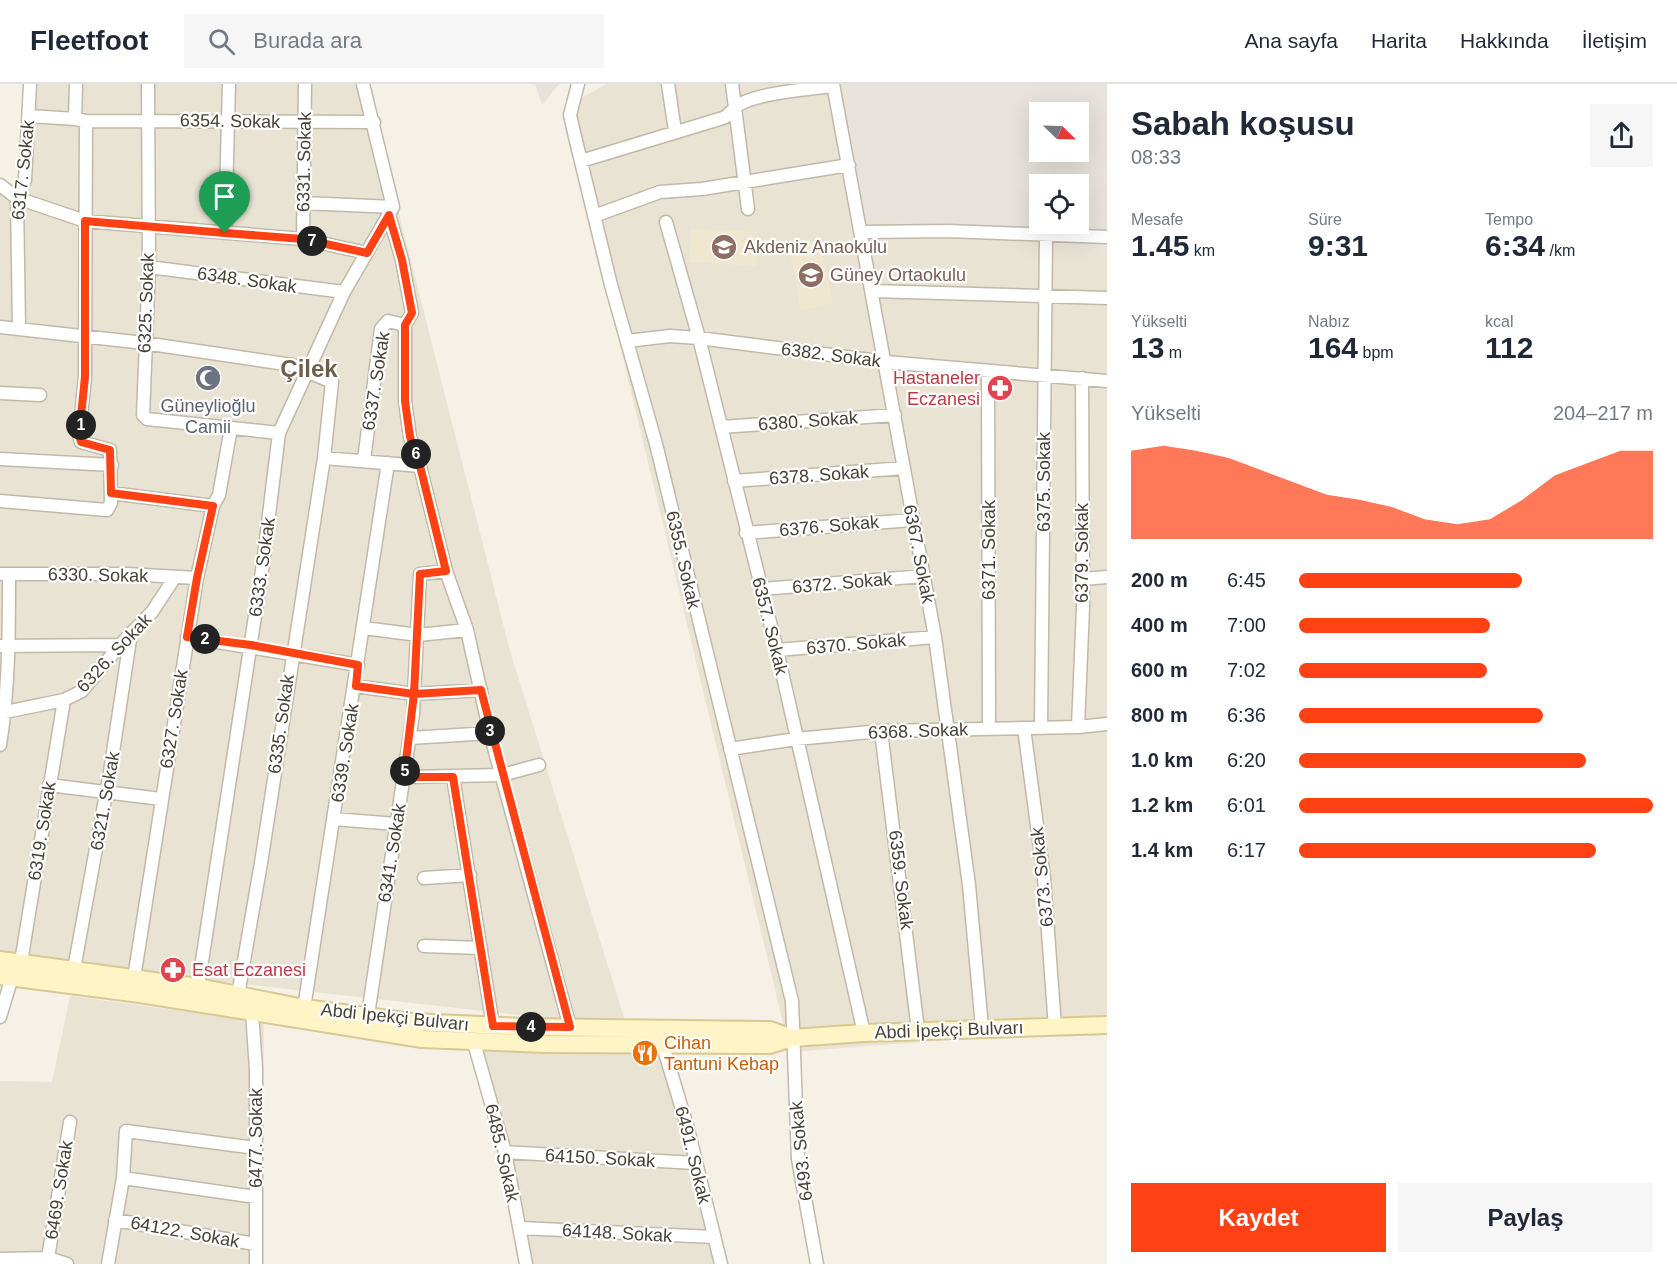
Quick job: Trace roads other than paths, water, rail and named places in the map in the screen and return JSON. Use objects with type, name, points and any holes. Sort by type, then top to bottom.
[{"type":"street","name":"6317. Sokak","points":[[19,328],[17,198],[25,180],[30,84]]},
{"type":"street","points":[[0,501],[107,510],[111,503],[110,450],[81,442],[79,435],[84,400],[85,221],[81,120],[76,84]]},
{"type":"street","name":"6325. Sokak","points":[[148,84],[147,226],[150,267],[144,343],[143,415],[147,419],[231,428]]},
{"type":"street","points":[[225,233],[229,84]]},
{"type":"street","name":"6331. Sokak","points":[[303,239],[305,84]]},
{"type":"street","points":[[363,84],[374,122],[410,296],[412,313],[405,325],[405,401],[410,437],[420,466],[446,571],[467,630],[490,733],[570,1027]]},
{"type":"street","name":"6355. Sokak","points":[[578,84],[570,115],[580,161],[656,444],[792,1001],[792,1038]]},
{"type":"street","points":[[668,84],[675,131]]},
{"type":"street","points":[[732,84],[748,209]]},
{"type":"street","points":[[580,161],[731,115],[736,106],[763,97],[833,85]]},
{"type":"street","name":"6367. Sokak","points":[[833,85],[886,362],[912,519],[935,638],[969,885],[982,1027]]},
{"type":"street","name":"6354. Sokak","points":[[29,116],[81,120],[374,122]]},
{"type":"street","points":[[594,216],[660,192],[746,183],[849,165]]},
{"type":"street","points":[[0,185],[17,198],[85,221],[303,239],[367,253]]},
{"type":"street","points":[[304,203],[391,211]]},
{"type":"street","name":"6333. Sokak","points":[[198,987],[251,645],[279,433],[344,292],[391,211]]},
{"type":"street","name":"6357. Sokak","points":[[666,222],[699,338],[777,650],[864,1033]]},
{"type":"street","points":[[861,232],[948,231],[1107,237]]},
{"type":"street","name":"6375. Sokak","points":[[1041,728],[1046,236]]},
{"type":"street","name":"6348. Sokak","points":[[150,267],[344,292]]},
{"type":"street","points":[[872,291],[1107,298]]},
{"type":"street","name":"6337. Sokak","points":[[364,460],[381,329],[388,321],[405,325]]},
{"type":"street","points":[[0,327],[144,343],[292,364],[308,370]]},
{"type":"street","name":"6382. Sokak","points":[[627,341],[670,336],[699,338],[886,362],[1107,381]]},
{"type":"street","name":"6335. Sokak","points":[[238,995],[261,863],[324,458],[332,382],[308,370]]},
{"type":"street","name":"6371. Sokak","points":[[988,370],[989,729]]},
{"type":"street","name":"6379. Sokak","points":[[1078,727],[1083,579],[1082,378]]},
{"type":"street","points":[[0,393],[40,395]]},
{"type":"street","name":"6380. Sokak","points":[[721,427],[895,415]]},
{"type":"street","points":[[231,428],[279,433]]},
{"type":"street","name":"6327. Sokak","points":[[135,978],[197,578],[213,506],[219,495],[231,428]]},
{"type":"street","points":[[324,458],[420,466]]},
{"type":"street","points":[[0,459],[112,465]]},
{"type":"street","name":"6339. Sokak","points":[[304,1008],[356,686],[388,463]]},
{"type":"street","name":"6378. Sokak","points":[[734,482],[904,468]]},
{"type":"street","points":[[111,493],[213,506]]},
{"type":"street","name":"6376. Sokak","points":[[746,533],[912,519]]},
{"type":"street","name":"6341. Sokak","points":[[368,1015],[410,738],[420,574],[446,571]]},
{"type":"street","points":[[0,745],[5,646],[5,575]]},
{"type":"street","name":"6330. Sokak","points":[[5,575],[197,578]]},
{"type":"street","name":"6372. Sokak","points":[[760,589],[924,576]]},
{"type":"street","name":"6326. Sokak","points":[[3,713],[64,700],[82,691],[120,645],[164,598],[175,577]]},
{"type":"street","points":[[1083,579],[1107,577]]},
{"type":"street","points":[[364,628],[418,635],[467,630]]},
{"type":"street","name":"6321. Sokak","points":[[74,969],[107,792],[131,633]]},
{"type":"street","points":[[187,637],[251,645],[358,665]]},
{"type":"street","name":"6370. Sokak","points":[[777,650],[935,638]]},
{"type":"street","points":[[5,646],[120,645]]},
{"type":"street","points":[[356,686],[414,694],[481,690]]},
{"type":"street","name":"6319. Sokak","points":[[21,962],[64,700]]},
{"type":"street","name":"6368. Sokak","points":[[730,749],[796,739],[881,731],[1078,727],[1107,724]]},
{"type":"street","name":"6373. Sokak","points":[[1024,728],[1044,878],[1055,1027]]},
{"type":"street","name":"6359. Sokak","points":[[881,731],[918,1030]]},
{"type":"street","points":[[410,738],[490,733]]},
{"type":"street","points":[[404,777],[502,774],[539,765]]},
{"type":"street","points":[[453,777],[493,1026]]},
{"type":"street","points":[[49,785],[161,799]]},
{"type":"street","points":[[334,819],[396,824]]},
{"type":"street","points":[[424,878],[470,875]]},
{"type":"street","points":[[424,946],[481,948]]},
{"type":"street","name":"Abdi İpekçi Bulvarı","points":[[0,960],[198,987],[304,1008],[412,1022],[493,1026],[770,1030],[792,1038]]},
{"type":"street","points":[[0,1017],[6,976]]},
{"type":"street","name":"Abdi İpekçi Bulvarı","points":[[6,976],[140,994],[423,1039],[474,1042],[663,1046],[770,1045],[792,1038],[864,1033],[982,1027],[1107,1025]]},
{"type":"street","name":"6477. Sokak","points":[[252,1012],[256,1069],[256,1264]]},
{"type":"street","name":"6493. Sokak","points":[[792,1038],[798,1159],[817,1264]]},
{"type":"street","name":"6485. Sokak","points":[[474,1042],[505,1152],[526,1264]]},
{"type":"street","name":"6491. Sokak","points":[[663,1046],[688,1129],[721,1264]]},
{"type":"street","name":"6469. Sokak","points":[[48,1258],[70,1122]]},
{"type":"street","points":[[108,1264],[123,1178],[126,1131],[256,1148]]},
{"type":"street","name":"64150. Sokak","points":[[505,1152],[695,1163]]},
{"type":"street","points":[[123,1178],[256,1197]]},
{"type":"street","name":"64122. Sokak","points":[[115,1220],[255,1244]]},
{"type":"street","name":"64148. Sokak","points":[[519,1228],[714,1237]]},
{"type":"street","points":[[0,1259],[48,1258],[68,1264]]},
{"type":"place","name":"Akdeniz Anaokulu","points":[[724,247]]},
{"type":"place","name":"Güney Ortaokulu","points":[[811,275]]},
{"type":"place","name":"Güneylioğlu Camii","points":[[208,378]]},
{"type":"place","name":"Hastaneler Eczanesi","points":[[1000,388]]},
{"type":"place","name":"Esat Eczanesi","points":[[173,970]]},
{"type":"place","name":"Cihan Tantuni Kebap","points":[[645,1053]]},
{"type":"district","name":"Çilek","points":[[309,368]]}]
